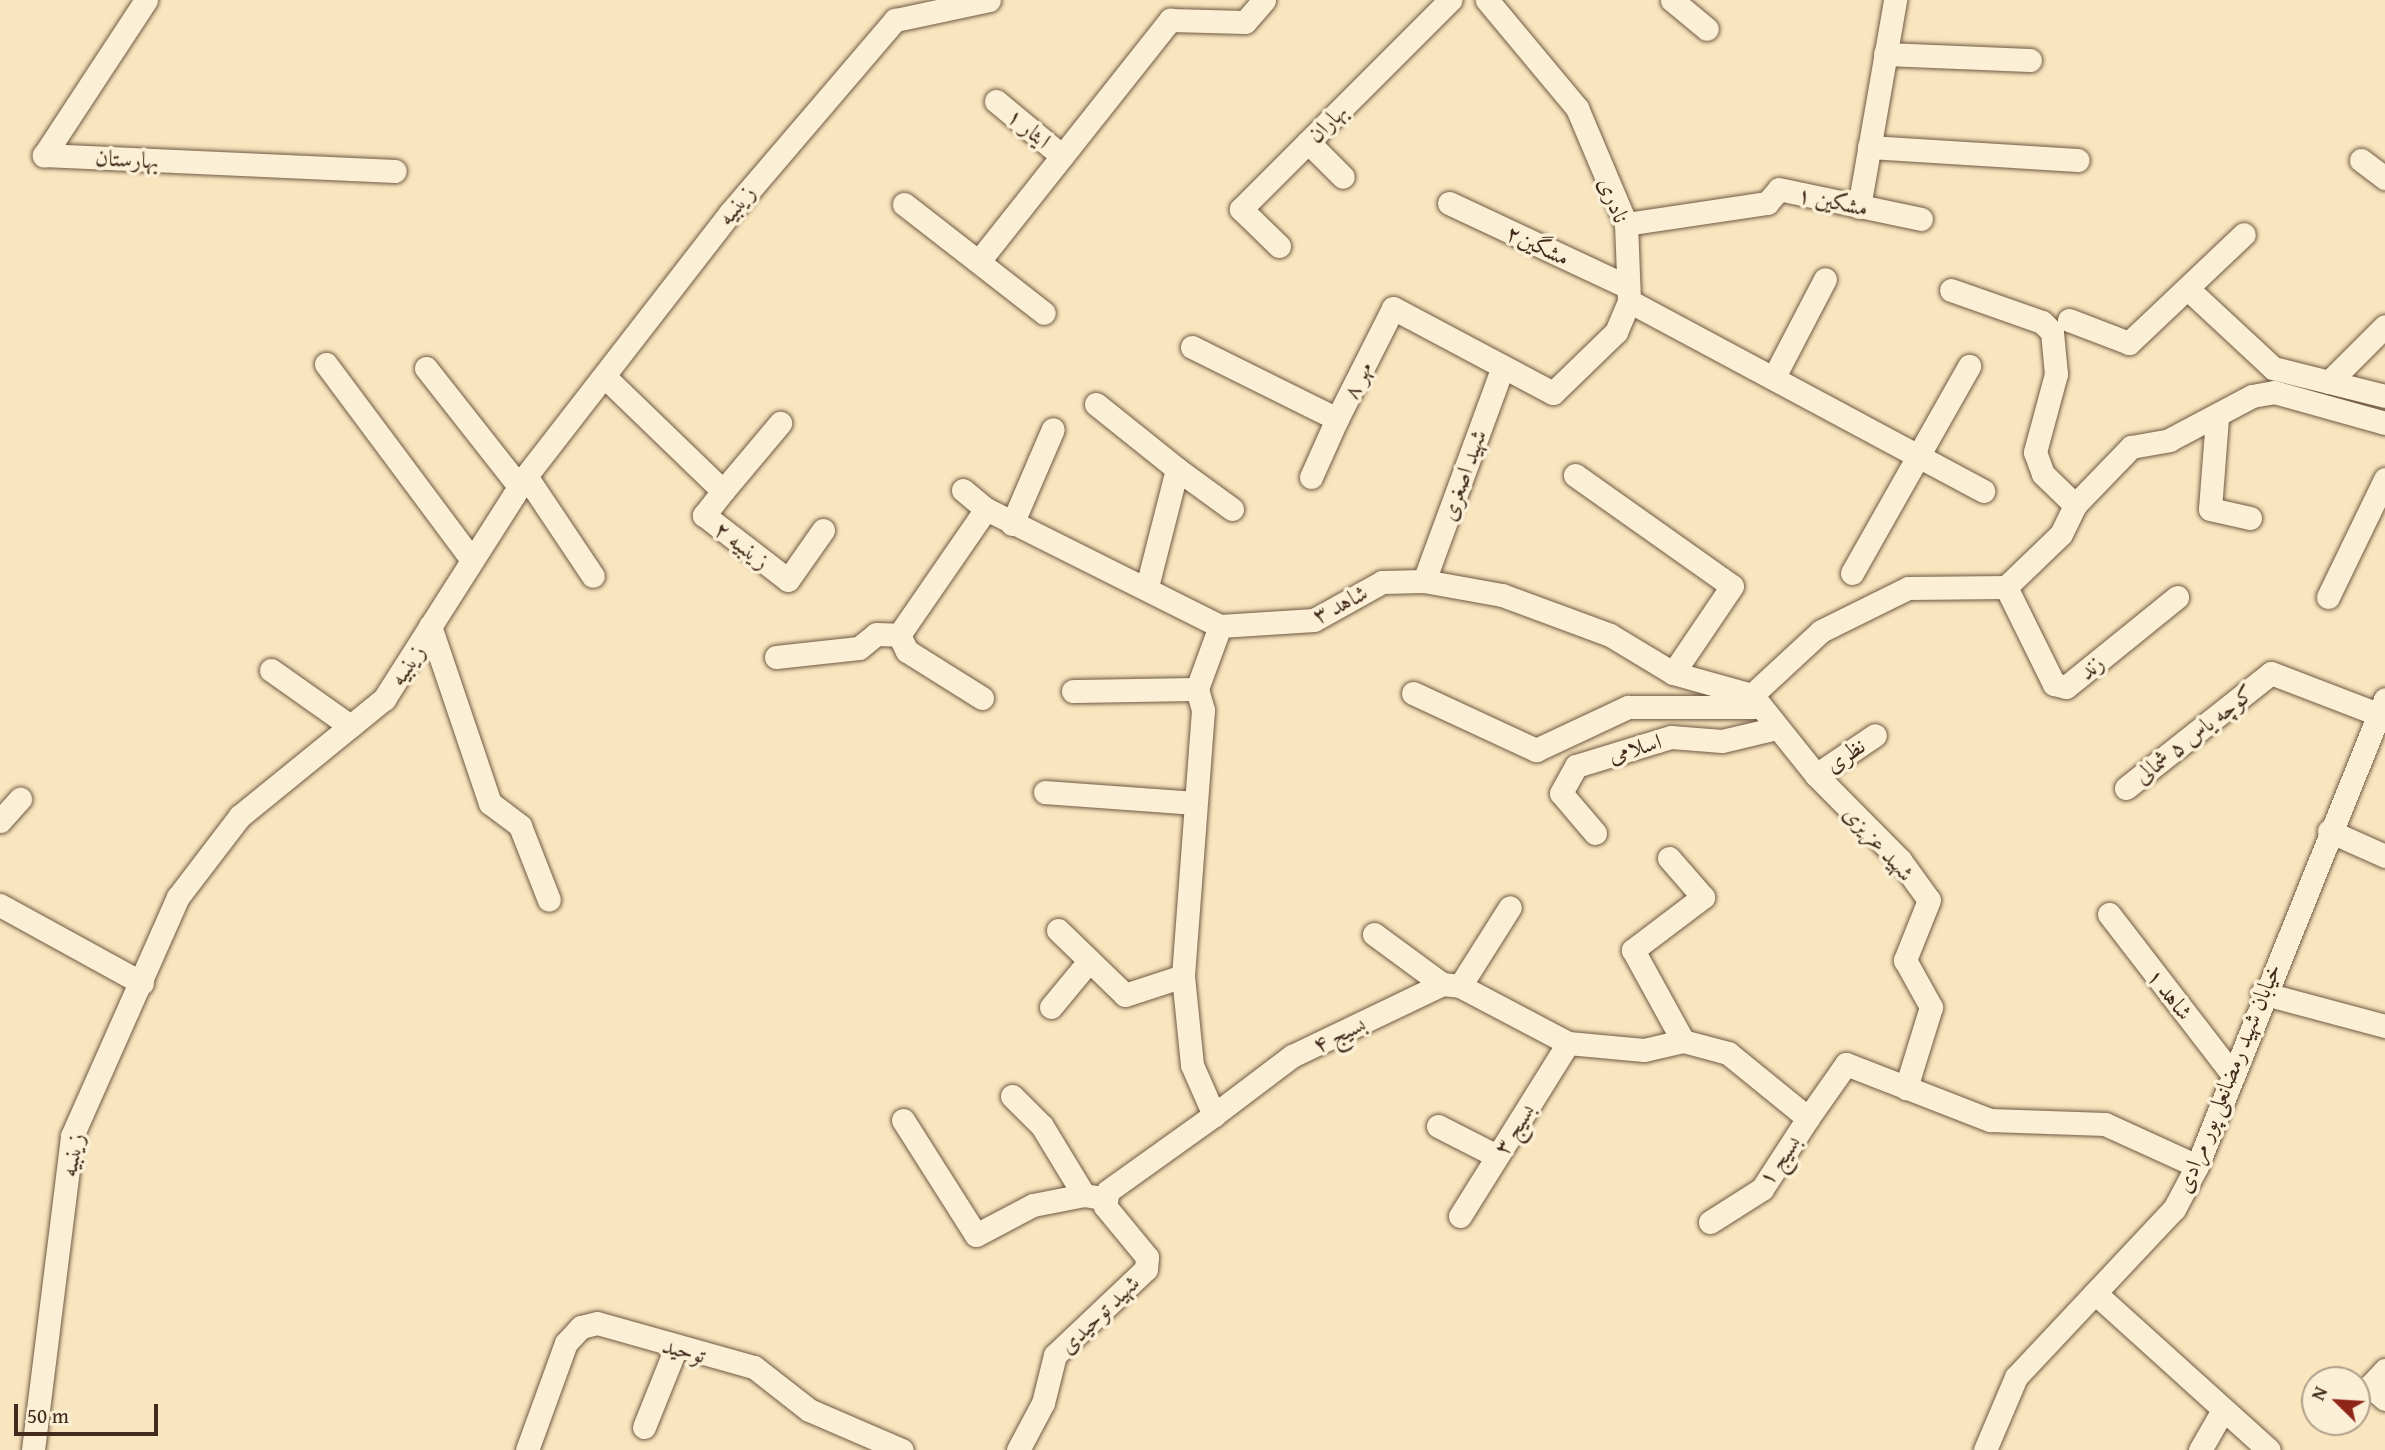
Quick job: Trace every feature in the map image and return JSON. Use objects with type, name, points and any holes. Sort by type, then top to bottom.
[{"type":"street","name":"بهارستان","points":[[146,0],[44,155],[395,170]]},
{"type":"street","name":"زینبیه","points":[[33,1450],[72,1136],[178,897],[240,816],[384,699],[420,652],[430,626],[523,481],[752,185],[895,20],[989,0]]},
{"type":"street","points":[[979,261],[1170,20],[1245,22],[1264,0]]},
{"type":"street","name":"بهاران","points":[[1279,246],[1241,209],[1450,0]]},
{"type":"street","name":"نادری","points":[[1487,0],[1577,108],[1626,224],[1628,294],[1616,332],[1553,393],[1502,369]]},
{"type":"street","points":[[1672,0],[1707,29]]},
{"type":"street","points":[[1859,207],[1895,0]]},
{"type":"street","points":[[1885,54],[2030,60]]},
{"type":"street","name":"ایثار ۱","points":[[996,100],[1062,156]]},
{"type":"street","points":[[1308,142],[1343,177]]},
{"type":"street","points":[[1869,148],[2078,160]]},
{"type":"street","points":[[2361,160],[2385,178]]},
{"type":"street","name":"مشکین ۱","points":[[1626,224],[1767,203],[1779,190],[1921,219]]},
{"type":"street","name":"مشگین۲","points":[[1449,203],[1628,294],[1983,491]]},
{"type":"street","points":[[904,204],[1044,313]]},
{"type":"street","points":[[2069,320],[2129,343],[2244,234]]},
{"type":"street","points":[[1775,375],[1825,279]]},
{"type":"street","points":[[2188,289],[2273,368],[2385,396]]},
{"type":"street","points":[[1951,290],[2042,322],[2052,332],[2056,373],[2035,452],[2043,474],[2075,505]]},
{"type":"street","name":"مهر ۸","points":[[1192,347],[1337,419],[1393,308],[1502,369]]},
{"type":"street","points":[[2329,382],[2385,326]]},
{"type":"street","points":[[326,365],[472,560]]},
{"type":"street","points":[[1852,573],[1969,366]]},
{"type":"street","points":[[426,368],[523,481],[593,576]]},
{"type":"street","name":"شهید اصغری","points":[[1424,581],[1502,369]]},
{"type":"street","name":"زینبیه ۲","points":[[605,377],[723,491],[704,515],[788,580],[824,530]]},
{"type":"street","points":[[1413,693],[1536,750],[1628,707],[1757,701],[1821,631],[1908,589],[2006,587],[2061,534],[2075,505],[2131,447],[2169,440],[2217,418],[2252,396],[2274,392],[2385,423]]},
{"type":"street","points":[[1096,404],[1232,509]]},
{"type":"street","points":[[2217,418],[2210,509],[2250,518]]},
{"type":"street","points":[[1311,477],[1337,419]]},
{"type":"street","points":[[723,491],[780,423]]},
{"type":"street","points":[[1012,524],[1053,429]]},
{"type":"street","points":[[1147,587],[1177,469]]},
{"type":"street","points":[[1575,475],[1732,586],[1673,673]]},
{"type":"street","points":[[2328,597],[2385,480]]},
{"type":"street","points":[[903,1120],[976,1235],[1033,1205],[1084,1195],[1107,1199],[1108,1191],[1214,1115],[1192,1065],[1183,976],[1203,710],[1197,688],[1220,626],[1147,587],[1012,524],[986,509],[963,490]]},
{"type":"street","points":[[899,635],[986,509]]},
{"type":"street","name":"شاهد ۳","points":[[1220,626],[1314,620],[1382,582],[1424,581],[1502,595],[1550,612],[1610,635],[1673,673],[1757,701]]},
{"type":"street","name":"زند","points":[[2006,587],[2054,684],[2066,687],[2177,597]]},
{"type":"street","points":[[430,626],[490,803],[520,826],[549,900]]},
{"type":"street","points":[[776,657],[859,648],[876,634],[899,635]]},
{"type":"street","points":[[899,635],[907,652],[982,698]]},
{"type":"street","points":[[271,670],[350,726]]},
{"type":"street","name":"کوچه یاس ۵ شمالی","points":[[2126,788],[2271,673],[2382,706]]},
{"type":"street","points":[[1073,691],[1197,688]]},
{"type":"street","name":"شهید عزیزی","points":[[1757,701],[1816,775],[1900,859],[1929,900],[1905,960],[1931,1006],[1906,1088]]},
{"type":"street","name":"خیابان شهید رمضانعلی پور مرادی","points":[[1985,1450],[2016,1377],[2174,1209],[2197,1166],[2262,993],[2382,706]]},
{"type":"street","name":"اسلامی","points":[[1595,833],[1561,793],[1576,766],[1671,737],[1722,741],[1777,728]]},
{"type":"street","name":"نظری","points":[[1816,775],[1875,735]]},
{"type":"street","points":[[1045,792],[1195,803]]},
{"type":"street","points":[[0,821],[20,799]]},
{"type":"street","points":[[2329,831],[2385,856]]},
{"type":"street","points":[[1669,858],[1703,897],[1633,950],[1683,1041]]},
{"type":"street","points":[[0,905],[142,983]]},
{"type":"street","points":[[1451,985],[1510,907]]},
{"type":"street","name":"شاهد ۱","points":[[2109,914],[2232,1074]]},
{"type":"street","points":[[1058,930],[1125,996],[1183,976]]},
{"type":"street","points":[[1374,934],[1451,985],[1568,1043],[1644,1050],[1683,1041],[1728,1053],[1808,1118],[1846,1064],[1990,1120],[2105,1124],[2197,1166]]},
{"type":"street","points":[[1051,1007],[1089,961]]},
{"type":"street","name":"بسیج ۴","points":[[1214,1115],[1292,1056],[1451,985]]},
{"type":"street","points":[[2262,993],[2385,1026]]},
{"type":"street","name":"بسیج ۳","points":[[1460,1216],[1568,1043]]},
{"type":"street","points":[[1012,1096],[1042,1126],[1084,1195]]},
{"type":"street","name":"بسیج ۱","points":[[1710,1222],[1762,1189],[1808,1118]]},
{"type":"street","points":[[1438,1126],[1497,1156]]},
{"type":"street","name":"شهید توحیدی","points":[[1018,1450],[1043,1403],[1055,1354],[1146,1269],[1147,1257],[1105,1206],[1107,1199]]},
{"type":"street","points":[[2095,1293],[2269,1450]]},
{"type":"street","name":"توحید","points":[[527,1450],[566,1343],[581,1327],[597,1323],[675,1350],[754,1367],[809,1410],[902,1450]]},
{"type":"street","points":[[644,1427],[675,1350]]},
{"type":"street","points":[[2385,1370],[2370,1386],[2385,1399]]},
{"type":"street","points":[[2200,1450],[2223,1409]]}]
